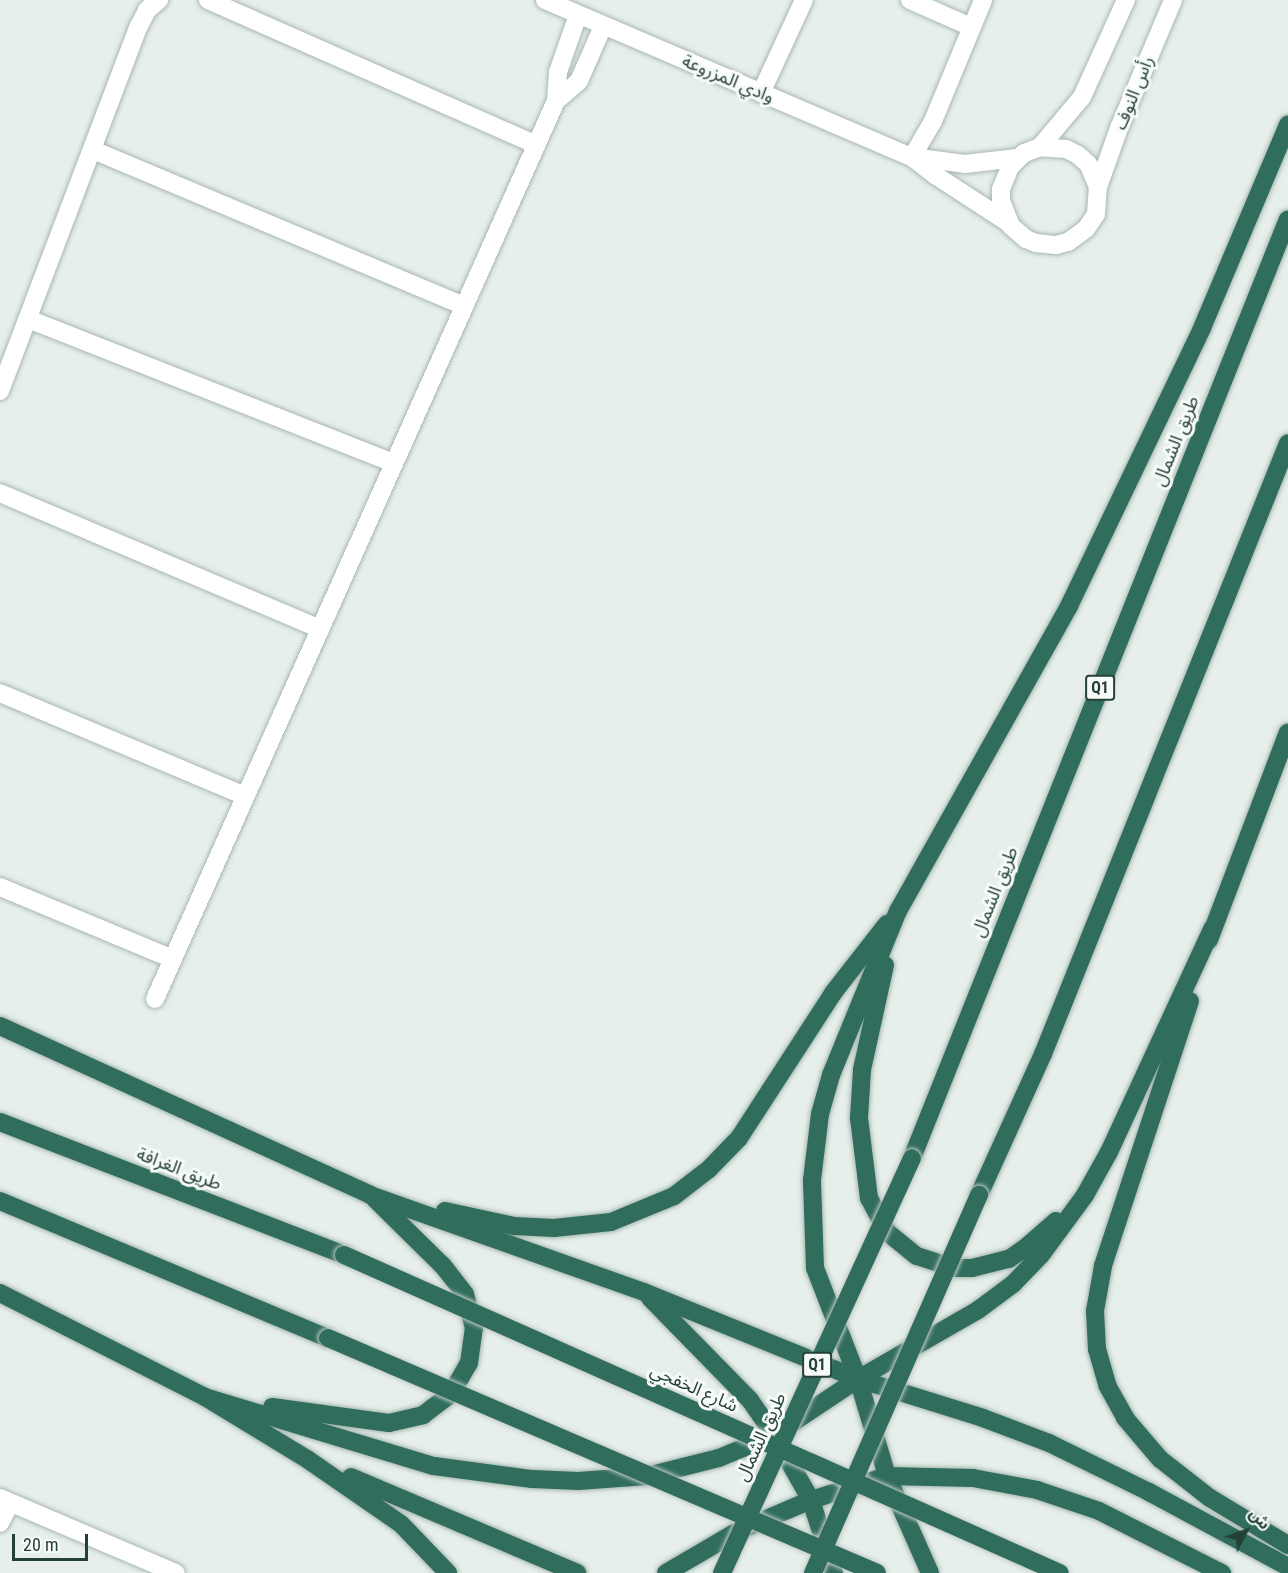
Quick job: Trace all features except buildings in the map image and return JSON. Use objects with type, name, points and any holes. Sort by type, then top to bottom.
[{"type":"highway","points":[[930,1573],[887,1476],[858,1379],[815,1268],[812,1180],[820,1114],[831,1075],[898,911],[1069,606],[1202,328],[1288,124]]},
{"type":"highway","name":"طريق الشمال","points":[[722,1573],[912,1158],[1288,219]]},
{"type":"highway","points":[[813,1573],[1043,1054],[1288,443]]},
{"type":"highway","points":[[1288,732],[1212,929],[1103,1266],[1096,1296],[1094,1330],[1107,1384],[1138,1436],[1177,1474],[1210,1498],[1288,1545]]},
{"type":"highway","points":[[370,1195],[514,1226],[554,1228],[611,1222],[674,1196],[725,1155],[740,1138],[833,993],[898,911]]},
{"type":"highway","points":[[898,911],[868,1039],[859,1096],[865,1180],[876,1216],[901,1246],[916,1257],[953,1268],[972,1269],[991,1265],[1025,1248],[1085,1195]]},
{"type":"highway","points":[[205,1397],[434,1466],[532,1479],[578,1481],[647,1476],[719,1458],[774,1435],[858,1379],[978,1310],[1013,1284],[1041,1255],[1085,1195],[1109,1152],[1212,929]]},
{"type":"highway","points":[[0,1026],[370,1195],[644,1292],[858,1379],[983,1418],[1049,1443],[1149,1492],[1288,1567]]},
{"type":"highway","name":"طريق الغرافة","points":[[0,1122],[344,1255]]},
{"type":"highway","points":[[205,1397],[389,1423],[423,1414],[451,1394],[469,1363],[471,1352],[474,1328],[465,1294],[443,1266],[370,1195]]},
{"type":"highway","points":[[0,1201],[328,1338],[877,1573]]},
{"type":"highway","name":"شارع الخفجي","points":[[344,1255],[1060,1573]]},
{"type":"highway","points":[[644,1292],[750,1400],[774,1435],[795,1468],[811,1500],[834,1573]]},
{"type":"highway","points":[[0,1293],[205,1397],[308,1459],[401,1524],[447,1573]]},
{"type":"highway","points":[[308,1459],[576,1573]]},
{"type":"highway","points":[[666,1573],[711,1544],[811,1500],[887,1476],[973,1479],[1037,1490],[1099,1511],[1222,1573]]},
{"type":"street","points":[[0,391],[139,26],[147,10],[159,0]]},
{"type":"street","points":[[208,0],[536,145]]},
{"type":"street","name":"وادي المزروعة","points":[[545,0],[912,157],[965,164],[1017,158]]},
{"type":"street","points":[[761,93],[804,0]]},
{"type":"street","points":[[910,0],[970,27]]},
{"type":"street","points":[[912,157],[933,121],[983,0]]},
{"type":"street","points":[[1040,147],[1066,149],[1078,155],[1091,169],[1098,187],[1099,205],[1092,222],[1080,235],[1068,242],[1056,245],[1036,243],[1018,233],[1009,223],[1001,201],[1001,189],[1010,167],[1017,158],[1040,147],[1082,97],[1126,0]]},
{"type":"street","name":"رأس النوف","points":[[1098,187],[1142,69],[1173,0]]},
{"type":"street","points":[[155,999],[556,101],[558,72],[578,15]]},
{"type":"street","points":[[556,101],[579,81],[603,26]]},
{"type":"street","points":[[93,150],[464,306]]},
{"type":"street","name":"وادي المزروعة","points":[[912,157],[935,176],[1009,223]]},
{"type":"street","points":[[28,319],[394,463]]},
{"type":"street","points":[[0,493],[320,629]]},
{"type":"street","points":[[0,693],[245,796]]},
{"type":"street","points":[[0,887],[173,959]]},
{"type":"street","points":[[0,1523],[5,1501],[176,1573]]}]
